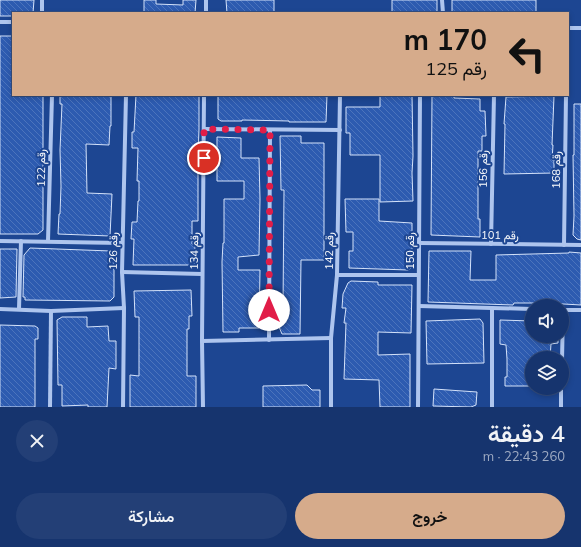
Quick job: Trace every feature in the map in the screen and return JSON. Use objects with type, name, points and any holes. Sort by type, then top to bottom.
[{"type":"street","points":[[42,0],[42,12]]},
{"type":"street","points":[[206,0],[206,12]]},
{"type":"street","points":[[442,0],[443,12]]},
{"type":"street","points":[[0,22],[12,22]]},
{"type":"street","points":[[569,28],[581,28]]},
{"type":"street","name":"رقم 122","points":[[48,241],[52,96]]},
{"type":"street","name":"رقم 126","points":[[123,407],[124,308],[122,243],[126,96]]},
{"type":"street","name":"رقم 134","points":[[203,407],[202,274],[204,96]]},
{"type":"street","name":"رقم 142","points":[[330,407],[331,338],[337,275],[340,96]]},
{"type":"street","name":"رقم 150","points":[[418,407],[420,96]]},
{"type":"street","name":"رقم 156","points":[[491,244],[494,96]]},
{"type":"street","name":"رقم 168","points":[[564,244],[566,96]]},
{"type":"street","points":[[204,129],[340,130]]},
{"type":"street","points":[[269,340],[270,130]]},
{"type":"street","points":[[0,241],[122,243]]},
{"type":"street","points":[[19,309],[21,241]]},
{"type":"street","name":"رقم 101","points":[[419,243],[581,245]]},
{"type":"street","points":[[122,272],[202,274]]},
{"type":"street","points":[[337,275],[418,275]]},
{"type":"street","points":[[419,306],[525,309]]},
{"type":"street","points":[[0,309],[51,311],[124,308]]},
{"type":"street","points":[[492,308],[492,407]]},
{"type":"street","points":[[569,310],[581,310]]},
{"type":"street","points":[[50,407],[51,311]]},
{"type":"street","points":[[202,341],[331,338]]},
{"type":"street","points":[[561,407],[562,395]]},
{"type":"building","points":[[0,0],[34,0],[33,12],[12,12],[12,16],[0,16]]},
{"type":"building","points":[[144,0],[156,0],[156,4],[183,5],[183,0],[196,0],[195,12],[144,12]]},
{"type":"building","points":[[226,0],[274,0],[274,12],[227,12]]},
{"type":"building","points":[[392,0],[437,0],[437,12],[392,12]]},
{"type":"building","points":[[452,0],[536,0],[536,12],[452,12]]},
{"type":"building","points":[[0,36],[12,36],[12,96],[43,96],[43,230],[38,234],[0,234]]},
{"type":"building","points":[[60,96],[111,96],[111,126],[109,145],[86,144],[87,193],[112,194],[110,236],[58,234],[61,186],[60,150],[62,104],[60,104]]},
{"type":"building","points":[[136,96],[199,96],[198,221],[192,221],[192,244],[195,244],[195,265],[133,265],[134,239],[131,239],[132,222],[137,222],[139,201],[139,181],[137,181],[138,148],[132,148],[132,132],[134,132]]},
{"type":"building","points":[[218,96],[327,96],[326,122],[221,121],[218,119]]},
{"type":"building","points":[[380,96],[412,96],[413,201],[380,202],[380,155],[350,155],[350,133],[346,133],[346,107],[380,107]]},
{"type":"building","points":[[432,96],[454,96],[454,98],[480,99],[480,111],[485,111],[486,136],[482,136],[482,151],[478,151],[478,219],[480,219],[480,237],[431,235]]},
{"type":"building","points":[[554,96],[552,160],[554,160],[554,173],[504,174],[504,124],[506,97]]},
{"type":"building","points":[[574,104],[581,104],[581,240],[577,239],[573,235]]},
{"type":"building","points":[[280,136],[301,136],[301,143],[324,143],[324,260],[301,260],[300,334],[282,334],[279,327],[280,308],[283,308],[284,190],[281,190]]},
{"type":"building","points":[[217,137],[241,138],[241,158],[259,158],[259,255],[238,257],[238,270],[260,270],[259,328],[239,328],[239,332],[223,332],[222,262],[224,243],[224,199],[244,199],[244,181],[217,181]]},
{"type":"building","points":[[345,199],[379,199],[379,221],[412,223],[412,267],[408,270],[349,268],[349,251],[353,251],[353,232],[346,232]]},
{"type":"building","points":[[30,248],[111,251],[114,253],[114,297],[110,301],[25,300],[25,297],[23,297],[24,255]]},
{"type":"building","points":[[0,249],[17,249],[16,297],[0,298]]},
{"type":"building","points":[[429,251],[471,251],[470,280],[496,280],[496,255],[569,252],[581,253],[581,305],[569,304],[569,299],[525,299],[525,303],[514,303],[513,305],[428,302]]},
{"type":"building","points":[[351,281],[378,282],[378,285],[412,285],[411,333],[378,332],[378,355],[410,354],[410,407],[380,407],[379,380],[344,379],[346,323],[344,323],[346,308],[342,308],[343,294],[348,283]]},
{"type":"building","points":[[191,290],[192,316],[189,316],[189,329],[187,329],[187,376],[196,376],[196,407],[130,407],[130,375],[139,376],[139,317],[135,317],[134,291]]},
{"type":"building","points":[[62,317],[87,317],[87,327],[108,326],[109,341],[116,341],[116,369],[109,368],[107,407],[88,407],[88,405],[62,406],[62,385],[58,385],[57,320]]},
{"type":"building","points":[[480,319],[483,323],[484,363],[427,364],[426,321]]},
{"type":"building","points":[[500,320],[525,321],[525,343],[558,343],[551,344],[550,351],[525,351],[525,386],[505,386],[505,377],[507,377],[506,345],[500,344]]},
{"type":"building","points":[[0,325],[35,326],[38,328],[38,339],[35,339],[35,407],[0,407]]},
{"type":"building","points":[[307,385],[312,390],[320,390],[320,407],[263,407],[263,386]]},
{"type":"building","points":[[434,389],[477,392],[476,405],[471,407],[433,406]]},
{"type":"route","points":[[204,158],[204,129],[270,130],[269,310]]}]
